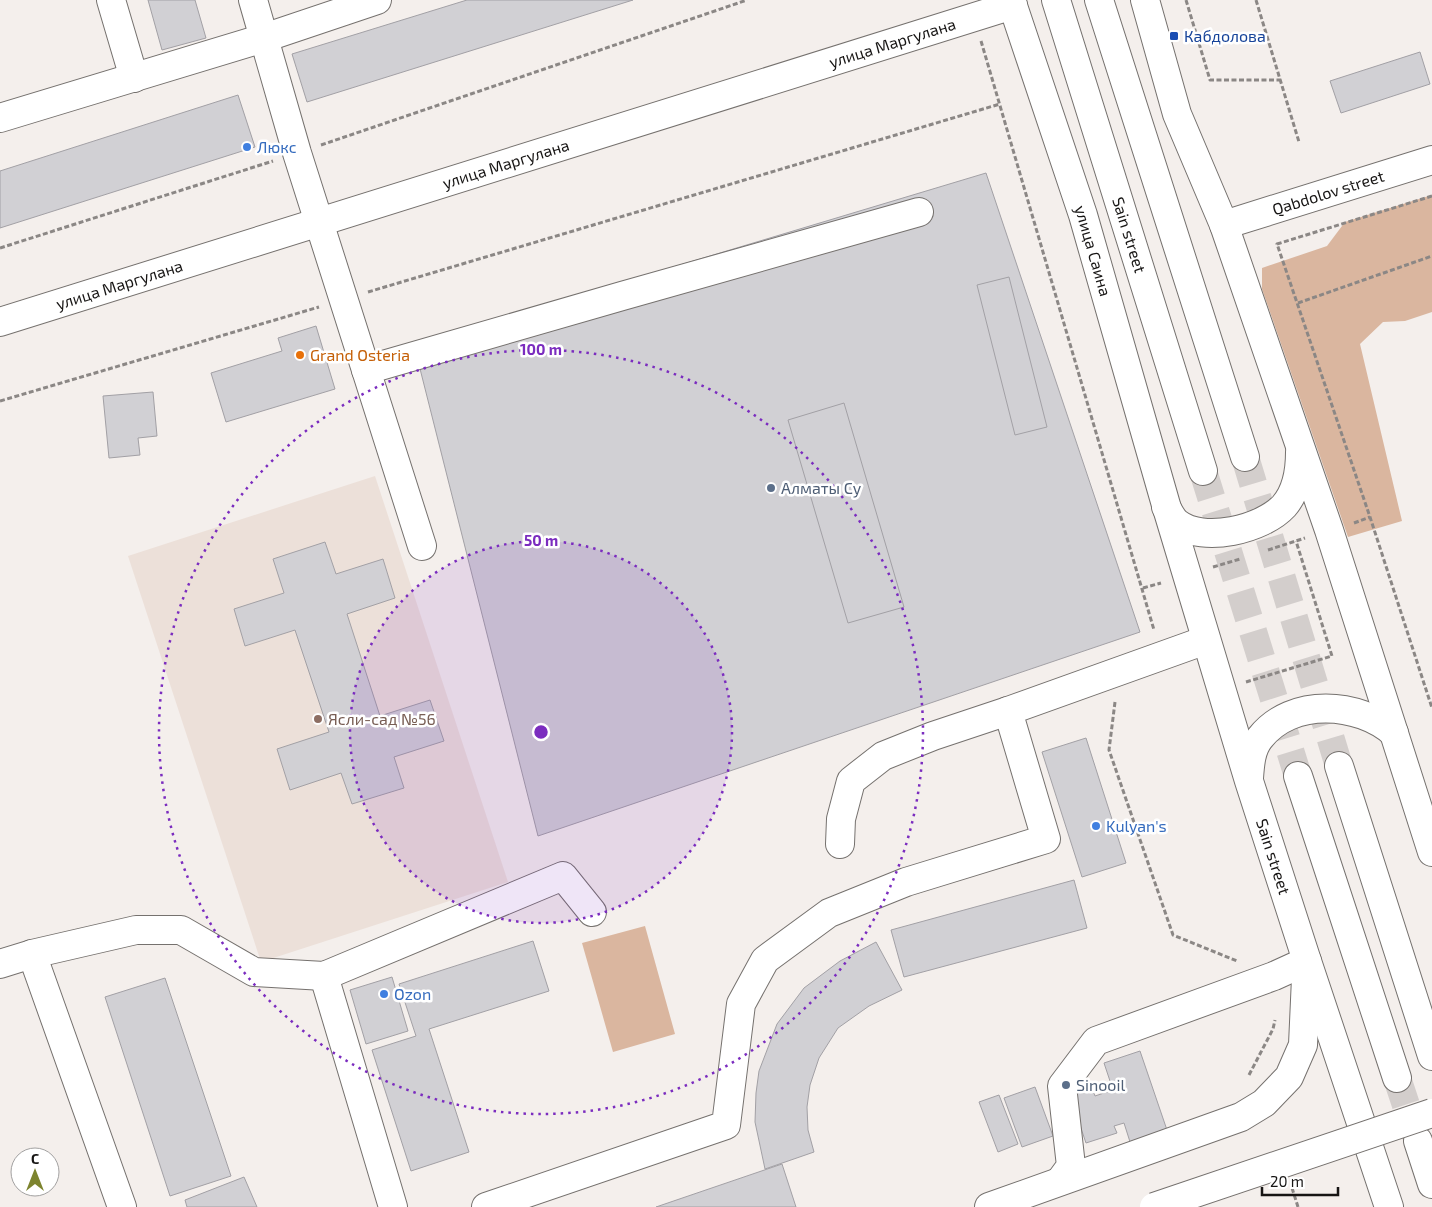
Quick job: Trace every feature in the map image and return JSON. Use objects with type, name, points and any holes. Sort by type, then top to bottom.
[{"type":"main road","points":[[111,0],[134,78]]},
{"type":"main road","points":[[253,0],[297,153],[422,546]]},
{"type":"main road","points":[[0,118],[264,38],[377,0]]},
{"type":"main road","name":"Sain street","points":[[1056,0],[1204,471]]},
{"type":"main road","points":[[1099,0],[1245,458]]},
{"type":"main road","points":[[1144,0],[1177,114],[1224,225],[1329,530],[1394,734],[1430,839]]},
{"type":"main road","name":"улица Маргулана","points":[[0,322],[973,17],[1012,2]]},
{"type":"main road","name":"улица Саина","points":[[1012,2],[1083,215],[1166,506]]},
{"type":"main road","name":"Qabdolov street","points":[[1224,225],[1432,160]]},
{"type":"main road","points":[[366,370],[919,212]]},
{"type":"main road","points":[[1166,506],[1176,522],[1197,531],[1211,533],[1250,527],[1284,506],[1293,492],[1299,470],[1300,446]]},
{"type":"main road","name":"Sain street","points":[[1166,506],[1249,782],[1306,962],[1389,1207]]},
{"type":"main road","points":[[840,844],[841,819],[851,781],[883,756],[933,736],[1206,640]]},
{"type":"main road","points":[[1249,782],[1252,754],[1260,738],[1277,723],[1305,711],[1334,708],[1350,710],[1378,721],[1394,734]]},
{"type":"main road","points":[[486,1207],[726,1125],[741,1004],[765,960],[829,913],[906,882],[1046,839],[1008,711]]},
{"type":"main road","points":[[1338,766],[1432,1056]]},
{"type":"main road","points":[[1298,776],[1397,1078]]},
{"type":"main road","points":[[0,964],[32,954],[136,930],[181,930],[254,972],[324,976],[563,876],[592,912]]},
{"type":"main road","points":[[32,954],[122,1207]]},
{"type":"main road","points":[[989,1207],[1060,1182],[1241,1117],[1264,1103],[1288,1077],[1302,1045],[1306,962],[1274,976],[1096,1041],[1062,1086],[1071,1166],[1060,1182]]},
{"type":"main road","points":[[324,976],[393,1207]]},
{"type":"main road","points":[[1154,1207],[1432,1113]]},
{"type":"main road","points":[[1418,1141],[1432,1184]]},
{"type":"path","points":[[0,248],[297,153],[747,0]]},
{"type":"path","points":[[1186,0],[1210,80],[1281,80]]},
{"type":"path","points":[[1256,0],[1299,142]]},
{"type":"path","points":[[973,17],[1162,656]]},
{"type":"path","points":[[0,401],[1000,104]]},
{"type":"path","points":[[1432,196],[1277,244],[1432,708]]},
{"type":"path","points":[[1298,303],[1432,256]]},
{"type":"path","points":[[1245,682],[1332,656],[1296,541]]},
{"type":"path","points":[[1119,671],[1109,750],[1173,935],[1237,961]]},
{"type":"path","points":[[1249,1075],[1273,1029],[1279,1005],[1274,976]]},
{"type":"shaded area","points":[[1432,195],[1432,312],[1405,321],[1383,322],[1360,344],[1402,521],[1348,537],[1262,289],[1262,268],[1327,246],[1345,222]]},
{"type":"shaded area","name":"Ясли-сад №56","points":[[375,476],[508,882],[261,962],[128,556]]},
{"type":"shaded area","points":[[645,926],[675,1034],[613,1052],[582,943]]},
{"type":"building","points":[[148,0],[195,0],[206,38],[162,50]]},
{"type":"building","points":[[467,0],[633,0],[307,102],[292,54]]},
{"type":"building","points":[[1420,52],[1430,84],[1341,113],[1330,81]]},
{"type":"building","points":[[238,95],[255,147],[0,228],[0,171]]},
{"type":"building","name":"Алматы Су","points":[[986,173],[1140,632],[538,836],[414,345]]},
{"type":"building","points":[[1009,277],[1047,427],[1015,435],[977,285]]},
{"type":"building","points":[[316,326],[335,389],[226,422],[211,373],[282,351],[278,338]]},
{"type":"building","points":[[153,392],[157,436],[138,438],[140,455],[109,458],[103,396]]},
{"type":"building","points":[[844,403],[904,607],[848,623],[788,420]]},
{"type":"building","points":[[325,542],[336,574],[383,559],[395,598],[347,614],[380,716],[430,700],[444,741],[394,757],[404,788],[352,804],[341,773],[290,790],[277,749],[329,732],[295,630],[245,646],[234,609],[284,593],[273,559]]},
{"type":"building","points":[[1086,738],[1126,863],[1082,877],[1042,752]]},
{"type":"building","points":[[1074,880],[1087,928],[904,977],[891,930]]},
{"type":"building","points":[[533,941],[549,991],[429,1029],[469,1152],[411,1171],[372,1050],[416,1036],[399,984]]},
{"type":"building","points":[[876,942],[902,990],[869,1006],[838,1028],[819,1058],[810,1085],[807,1107],[808,1130],[814,1152],[765,1169],[755,1122],[756,1093],[759,1071],[777,1024],[804,988],[840,961]]},
{"type":"building","points":[[392,977],[408,1031],[366,1044],[350,990]]},
{"type":"building","points":[[165,978],[231,1176],[170,1196],[105,997]]},
{"type":"building","points":[[1140,1051],[1168,1133],[1131,1145],[1124,1123],[1114,1126],[1117,1133],[1086,1143],[1070,1096],[1092,1088],[1095,1096],[1113,1090],[1104,1063]]},
{"type":"building","points":[[1035,1087],[1053,1136],[1022,1147],[1004,1098]]},
{"type":"building","points":[[999,1095],[1018,1144],[998,1152],[979,1102]]},
{"type":"building","points":[[782,1164],[796,1207],[656,1207]]},
{"type":"building","points":[[244,1177],[257,1207],[187,1207],[185,1200]]},
{"type":"tunnel","points":[[1245,457],[1339,766]]},
{"type":"tunnel","points":[[1203,471],[1298,776]]},
{"type":"tunnel","points":[[1397,1078],[1418,1141]]},
{"type":"place","name":"Кабдолова","points":[[1174,36]]},
{"type":"place","name":"Люкс","points":[[247,147]]},
{"type":"place","name":"Grand Osteria","points":[[300,355]]},
{"type":"place","name":"Алматы Су","points":[[771,488]]},
{"type":"place","name":"Ясли-сад №56","points":[[318,719]]},
{"type":"place","name":"Kulyan's","points":[[1096,826]]},
{"type":"place","name":"Ozon","points":[[384,994]]},
{"type":"place","name":"Sinooil","points":[[1066,1085]]}]
